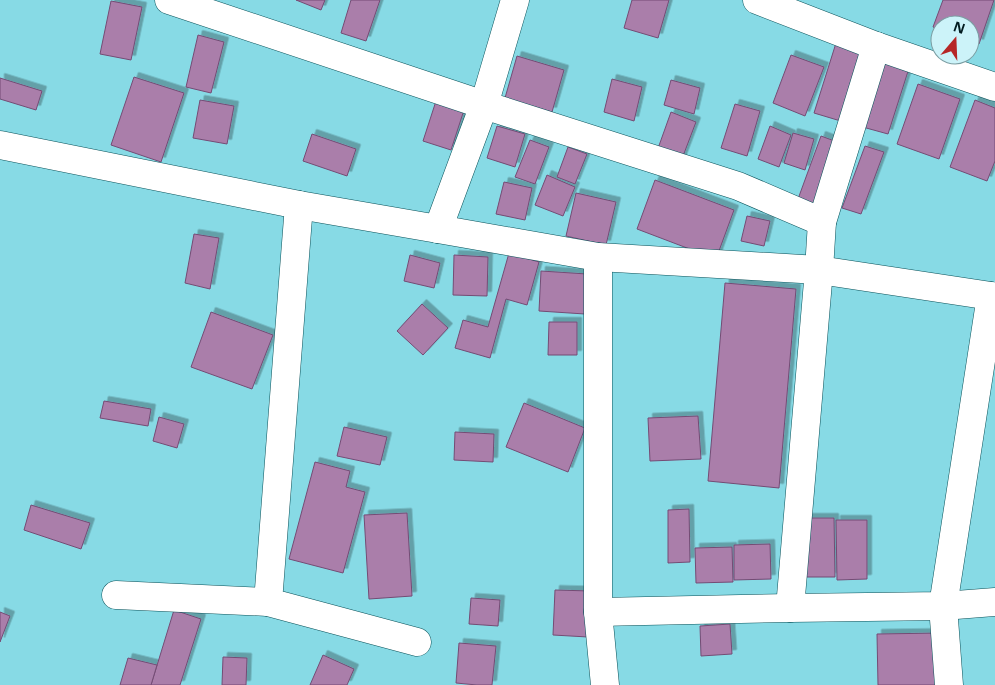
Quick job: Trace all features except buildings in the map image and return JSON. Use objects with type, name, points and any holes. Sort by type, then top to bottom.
[{"type":"street","points":[[169,0],[484,105],[738,186],[822,222]]},
{"type":"street","points":[[438,229],[484,105],[515,0]]},
{"type":"street","points":[[757,0],[876,46],[995,87]]},
{"type":"street","points":[[790,608],[822,222],[876,46]]},
{"type":"street","points":[[0,145],[299,205],[598,257],[819,270],[993,297],[943,606],[949,685]]},
{"type":"street","points":[[268,602],[299,205]]},
{"type":"street","points":[[598,257],[598,612],[605,685]]},
{"type":"street","points":[[116,595],[268,602],[417,642]]},
{"type":"street","points":[[598,612],[943,606],[995,602]]}]
